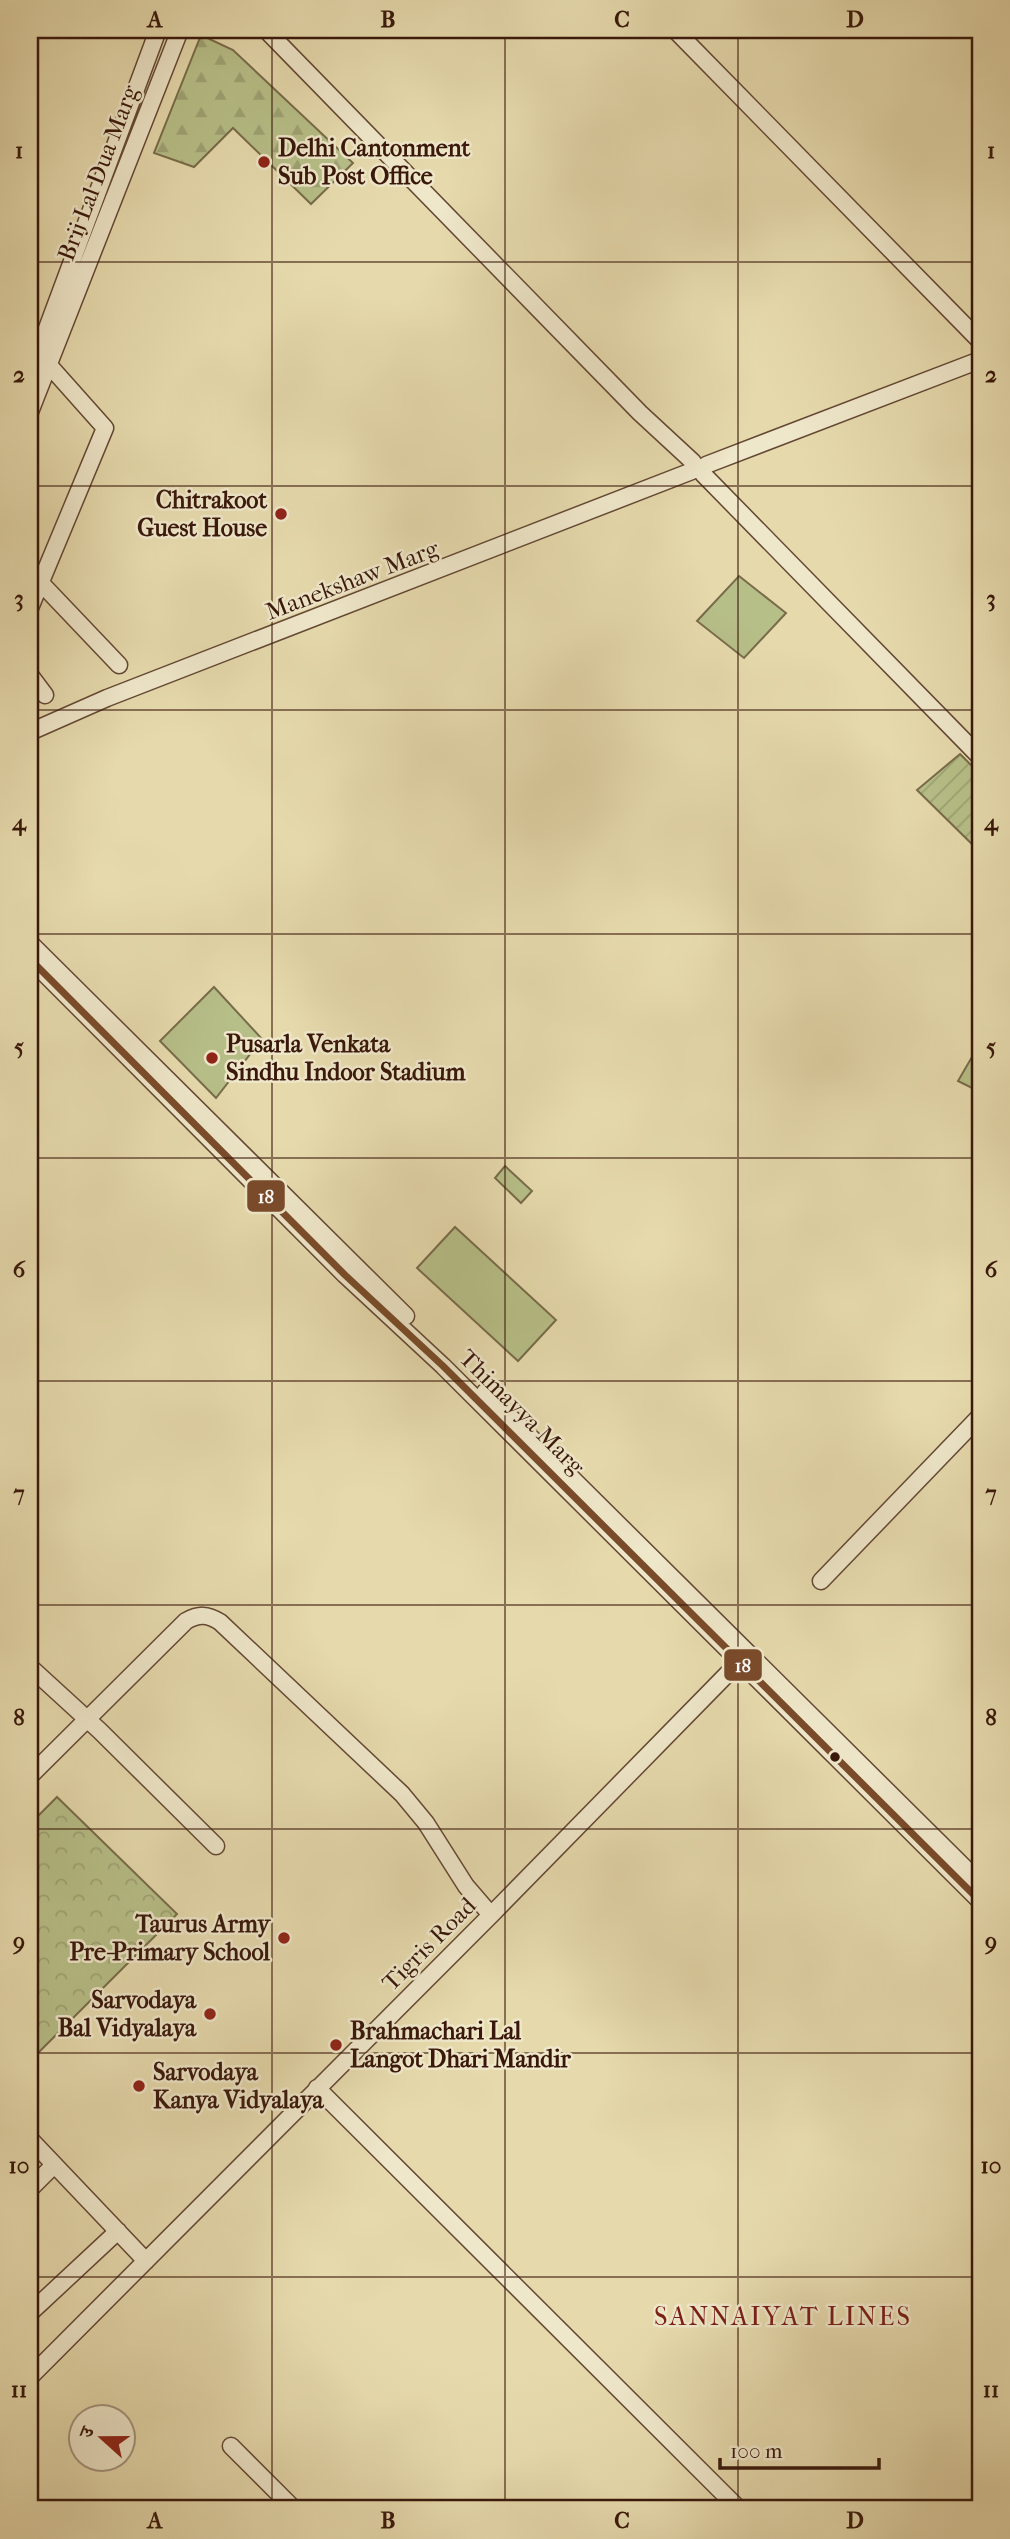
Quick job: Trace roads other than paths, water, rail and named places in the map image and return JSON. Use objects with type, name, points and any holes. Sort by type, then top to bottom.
[{"type":"street","name":"Brij Lal Dua Marg","points":[[30,374],[158,30]]},
{"type":"street","name":"Brij Lal Dua Marg","points":[[30,412],[180,30]]},
{"type":"street","points":[[266,30],[980,757]]},
{"type":"street","points":[[675,30],[980,341]]},
{"type":"street","points":[[30,335],[47,327]]},
{"type":"street","name":"Manekshaw Marg","points":[[30,732],[107,698],[980,360]]},
{"type":"street","points":[[30,608],[105,428],[48,365]]},
{"type":"street","points":[[40,582],[120,665]]},
{"type":"street","points":[[30,675],[46,695]]},
{"type":"street","name":"Thimayya Marg","points":[[30,943],[443,1366],[980,1900]]},
{"type":"street","name":"Thimayya Marg","points":[[30,959],[350,1271],[513,1419],[980,1883]]},
{"type":"street","points":[[821,1581],[980,1416]]},
{"type":"street","points":[[30,1776],[186,1621],[197,1615],[210,1616],[291,1687],[402,1794],[426,1822],[466,1886],[491,1915]]},
{"type":"street","name":"Tigris Road","points":[[30,2377],[740,1661]]},
{"type":"street","points":[[30,1667],[100,1731],[216,1846]]},
{"type":"street","points":[[317,2088],[739,2509]]},
{"type":"street","points":[[30,2139],[146,2261]]},
{"type":"street","points":[[30,2189],[54,2165]]},
{"type":"street","points":[[30,2313],[118,2231]]},
{"type":"street","points":[[231,2446],[294,2509]]},
{"type":"place","name":"Delhi Cantonment Sub Post Office","points":[[264,162]]},
{"type":"place","name":"Chitrakoot Guest House","points":[[281,514]]},
{"type":"place","name":"Pusarla Venkata Sindhu Indoor Stadium","points":[[212,1058]]},
{"type":"place","name":"Taurus Army Pre-Primary School","points":[[284,1938]]},
{"type":"place","name":"Sarvodaya Bal Vidyalaya","points":[[210,2014]]},
{"type":"place","name":"Brahmachari Lal Langot Dhari Mandir","points":[[336,2045]]},
{"type":"place","name":"Sarvodaya Kanya Vidyalaya","points":[[139,2086]]},
{"type":"district","name":"SANNAIYAT LINES","points":[[783,2316]]}]
